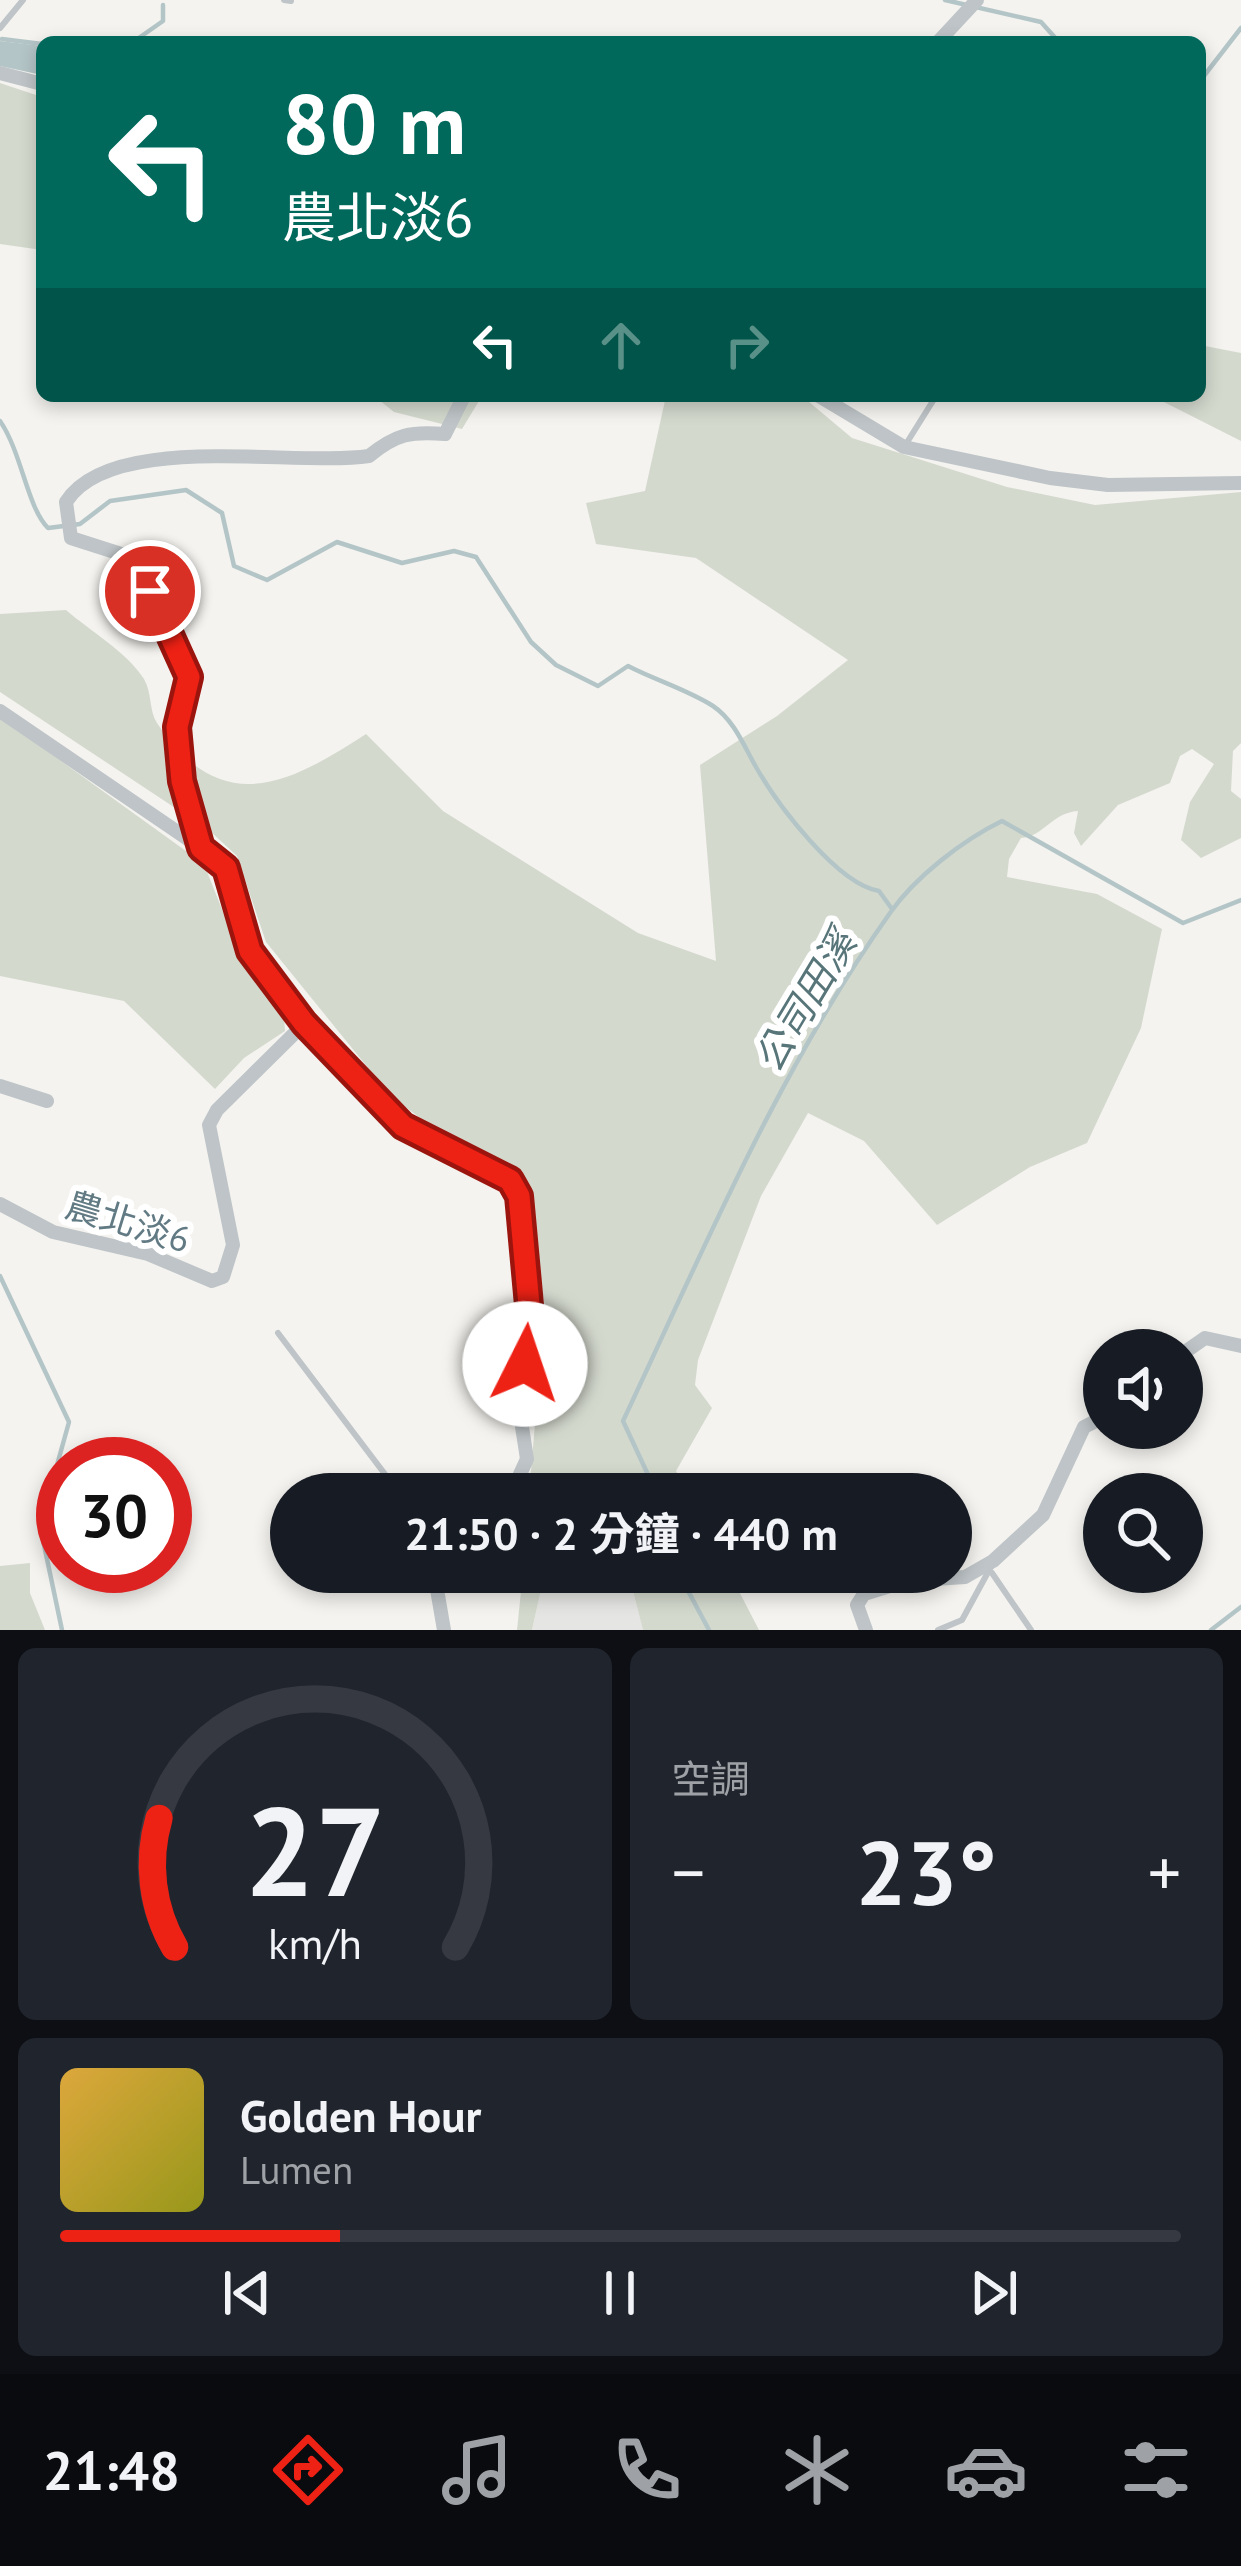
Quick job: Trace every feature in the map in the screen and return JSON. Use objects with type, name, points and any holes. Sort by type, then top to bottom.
[{"type":"street","points":[[944,36],[971,6]]},
{"type":"street","points":[[0,73],[36,82]]},
{"type":"street","points":[[201,848],[182,781],[177,727],[189,677],[150,591],[121,554],[76,543],[66,502],[103,472],[158,459],[369,456],[392,437],[412,431],[445,434],[461,402]]},
{"type":"street","points":[[829,402],[904,447],[1108,485],[1241,483]]},
{"type":"street","points":[[0,711],[226,868],[250,951],[304,1023],[403,1126],[510,1180],[519,1196],[531,1327],[518,1401],[527,1459],[521,1473]]},
{"type":"street","name":"農北淡6","points":[[0,1204],[53,1232],[148,1254],[212,1281],[223,1277],[233,1245],[209,1125],[217,1110],[304,1023]]},
{"type":"street","points":[[0,1086],[47,1101]]},
{"type":"street","points":[[1203,1339],[1241,1346]]},
{"type":"street","points":[[866,1630],[857,1604],[863,1594],[906,1582],[964,1577],[992,1567],[1043,1515],[1083,1428]]},
{"type":"street","points":[[438,1593],[444,1630]]},
{"type":"lane","points":[[0,28],[23,0]]},
{"type":"lane","points":[[904,447],[932,402]]},
{"type":"lane","points":[[278,1333],[384,1473]]},
{"type":"lane","points":[[938,1630],[962,1620],[992,1567],[1031,1630]]},
{"type":"shaded area","points":[[0,41],[36,45],[36,74],[0,66]]},
{"type":"shaded area","points":[[0,83],[36,95],[36,249],[0,244]]},
{"type":"shaded area","points":[[1206,346],[1241,353],[1241,441],[1164,402],[1206,402]]},
{"type":"shaded area","points":[[382,402],[478,402],[462,429],[394,412]]},
{"type":"shaded area","points":[[665,402],[809,402],[852,438],[1007,487],[1095,505],[1241,492],[1241,743],[1233,751],[1231,791],[1241,799],[1241,838],[1201,858],[1181,840],[1190,802],[1214,764],[1192,749],[1180,756],[1170,783],[1118,805],[1081,846],[1074,833],[1078,811],[1021,838],[1009,859],[1007,877],[1097,894],[1162,929],[1141,1028],[1087,1143],[1030,1167],[937,1225],[864,1141],[808,1113],[761,1196],[698,1360],[695,1385],[712,1408],[677,1473],[530,1473],[545,1306],[519,1170],[459,1148],[390,1095],[266,942],[237,856],[210,831],[0,692],[0,614],[66,610],[137,669],[147,684],[157,723],[181,753],[206,772],[231,782],[256,784],[282,778],[366,734],[443,811],[638,933],[716,961],[700,765],[777,716],[848,660],[696,558],[596,544],[586,503],[645,491]]},
{"type":"shaded area","points":[[0,717],[204,864],[227,922],[284,1017],[285,1031],[244,1058],[215,1089],[124,1001],[0,976]]},
{"type":"shaded area","points":[[30,1563],[30,1593],[45,1630],[0,1630],[0,1566]]},
{"type":"shaded area","points":[[521,1593],[540,1593],[532,1630],[517,1630]]},
{"type":"shaded area","points":[[540,1593],[633,1593],[643,1630],[532,1630]]},
{"type":"shaded area","points":[[633,1593],[740,1593],[759,1630],[643,1630]]},
{"type":"waterway","points":[[945,0],[1041,22],[1054,36]]},
{"type":"waterway","points":[[142,36],[163,21],[163,5]]},
{"type":"waterway","points":[[1206,73],[1241,28]]},
{"type":"waterway","points":[[2,39],[36,43]]},
{"type":"waterway","points":[[0,421],[48,528],[80,524],[110,501],[186,490],[222,513],[234,566],[267,580],[337,542],[402,563],[454,551],[476,557],[531,642],[556,665],[598,686],[628,666],[713,706],[727,718],[778,801],[810,840],[845,874],[879,891],[892,909]]},
{"type":"waterway","name":"公司田溪","points":[[647,1473],[623,1421],[778,1097],[850,973],[890,913],[926,873],[1002,821],[1183,923],[1241,900]]},
{"type":"waterway","name":"公司田溪","points":[[0,1276],[69,1422],[40,1526],[62,1630]]},
{"type":"waterway","name":"公司田溪","points":[[689,1593],[709,1630]]},
{"type":"waterway","points":[[1211,1630],[1241,1607]]},
{"type":"route","points":[[150,591],[189,677],[177,727],[182,781],[201,848],[226,868],[250,951],[267,979],[403,1126],[442,1150],[510,1180],[519,1196],[531,1327],[525,1364]]}]
